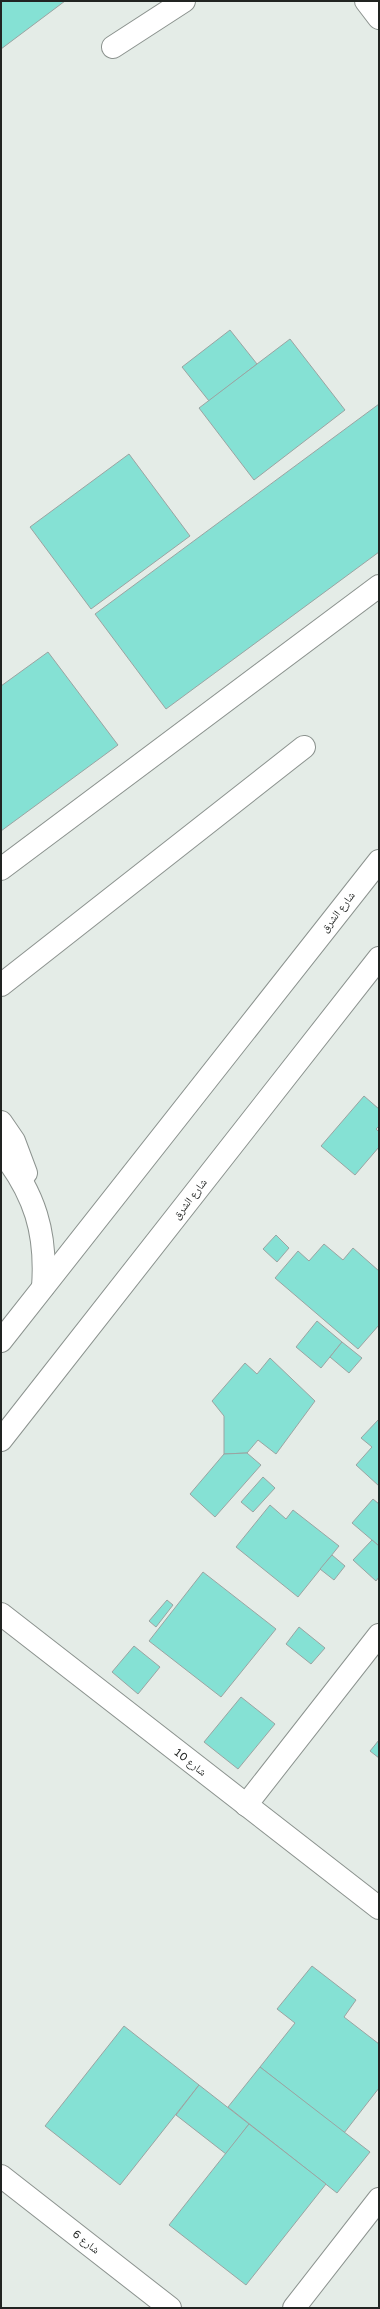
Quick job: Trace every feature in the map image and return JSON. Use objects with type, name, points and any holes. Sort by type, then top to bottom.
[{"type":"main road","points":[[113,47],[184,1]]},
{"type":"main road","points":[[366,1],[379,18]]},
{"type":"main road","points":[[1,869],[379,586]]},
{"type":"main road","points":[[1,985],[304,747]]},
{"type":"main road","name":"شارع الشرق","points":[[1,1341],[379,861]]},
{"type":"main road","name":"شارع الشرق","points":[[1,1440],[379,958]]},
{"type":"main road","points":[[1,1122],[21,1157],[27,1190]]},
{"type":"main road","points":[[1,1151],[15,1169],[27,1190],[37,1214],[43,1238],[45,1263],[43,1287]]},
{"type":"main road","name":"شارع 10","points":[[1,1614],[379,1908]]},
{"type":"main road","points":[[246,1805],[379,1635]]},
{"type":"main road","name":"شارع 6","points":[[1,2176],[170,2308]]},
{"type":"main road","points":[[294,2308],[379,2199]]},
{"type":"building","points":[[1,1],[65,1],[1,49]]},
{"type":"building","points":[[230,330],[257,364],[209,401],[182,367]]},
{"type":"building","points":[[290,339],[345,410],[254,480],[199,408]]},
{"type":"building","points":[[379,404],[379,552],[166,709],[95,614]]},
{"type":"building","points":[[129,454],[190,536],[91,609],[30,527]]},
{"type":"building","points":[[48,652],[118,745],[1,831],[1,686]]},
{"type":"building","points":[[364,1096],[379,1109],[379,1126],[376,1129],[379,1132],[379,1147],[355,1175],[321,1146]]},
{"type":"building","points":[[276,1235],[289,1248],[277,1262],[263,1249]]},
{"type":"building","points":[[324,1244],[343,1260],[353,1248],[379,1271],[379,1325],[358,1349],[275,1278],[298,1251],[309,1261]]},
{"type":"building","points":[[317,1321],[342,1342],[321,1368],[296,1347]]},
{"type":"building","points":[[342,1342],[362,1358],[349,1373],[330,1357]]},
{"type":"building","points":[[270,1358],[315,1401],[276,1454],[258,1440],[247,1453],[224,1454],[224,1416],[212,1401],[245,1363],[257,1374]]},
{"type":"building","points":[[379,1419],[379,1486],[356,1465],[372,1447],[361,1438]]},
{"type":"building","points":[[247,1453],[261,1465],[215,1517],[190,1494],[224,1454]]},
{"type":"building","points":[[263,1477],[275,1488],[253,1512],[241,1502]]},
{"type":"building","points":[[373,1499],[379,1504],[379,1546],[352,1523]]},
{"type":"building","points":[[270,1505],[286,1519],[293,1510],[339,1546],[298,1597],[236,1547]]},
{"type":"building","points":[[372,1540],[379,1546],[379,1577],[376,1581],[353,1560]]},
{"type":"building","points":[[332,1555],[345,1566],[334,1580],[320,1569]]},
{"type":"building","points":[[203,1572],[276,1629],[221,1697],[149,1641]]},
{"type":"building","points":[[167,1600],[173,1605],[156,1627],[149,1621]]},
{"type":"building","points":[[299,1627],[325,1648],[311,1664],[286,1644]]},
{"type":"building","points":[[134,1646],[160,1667],[138,1694],[112,1672]]},
{"type":"building","points":[[241,1697],[275,1724],[238,1769],[204,1742]]},
{"type":"building","points":[[379,1740],[379,1758],[370,1751]]},
{"type":"building","points":[[312,1966],[356,2000],[344,2017],[379,2044],[379,2088],[344,2133],[260,2067],[295,2023],[277,2009]]},
{"type":"building","points":[[124,2026],[199,2085],[120,2185],[45,2126]]},
{"type":"building","points":[[260,2067],[370,2152],[337,2193],[228,2107]]},
{"type":"building","points":[[199,2085],[249,2124],[226,2154],[176,2115]]},
{"type":"building","points":[[249,2124],[326,2184],[246,2285],[169,2225]]}]
